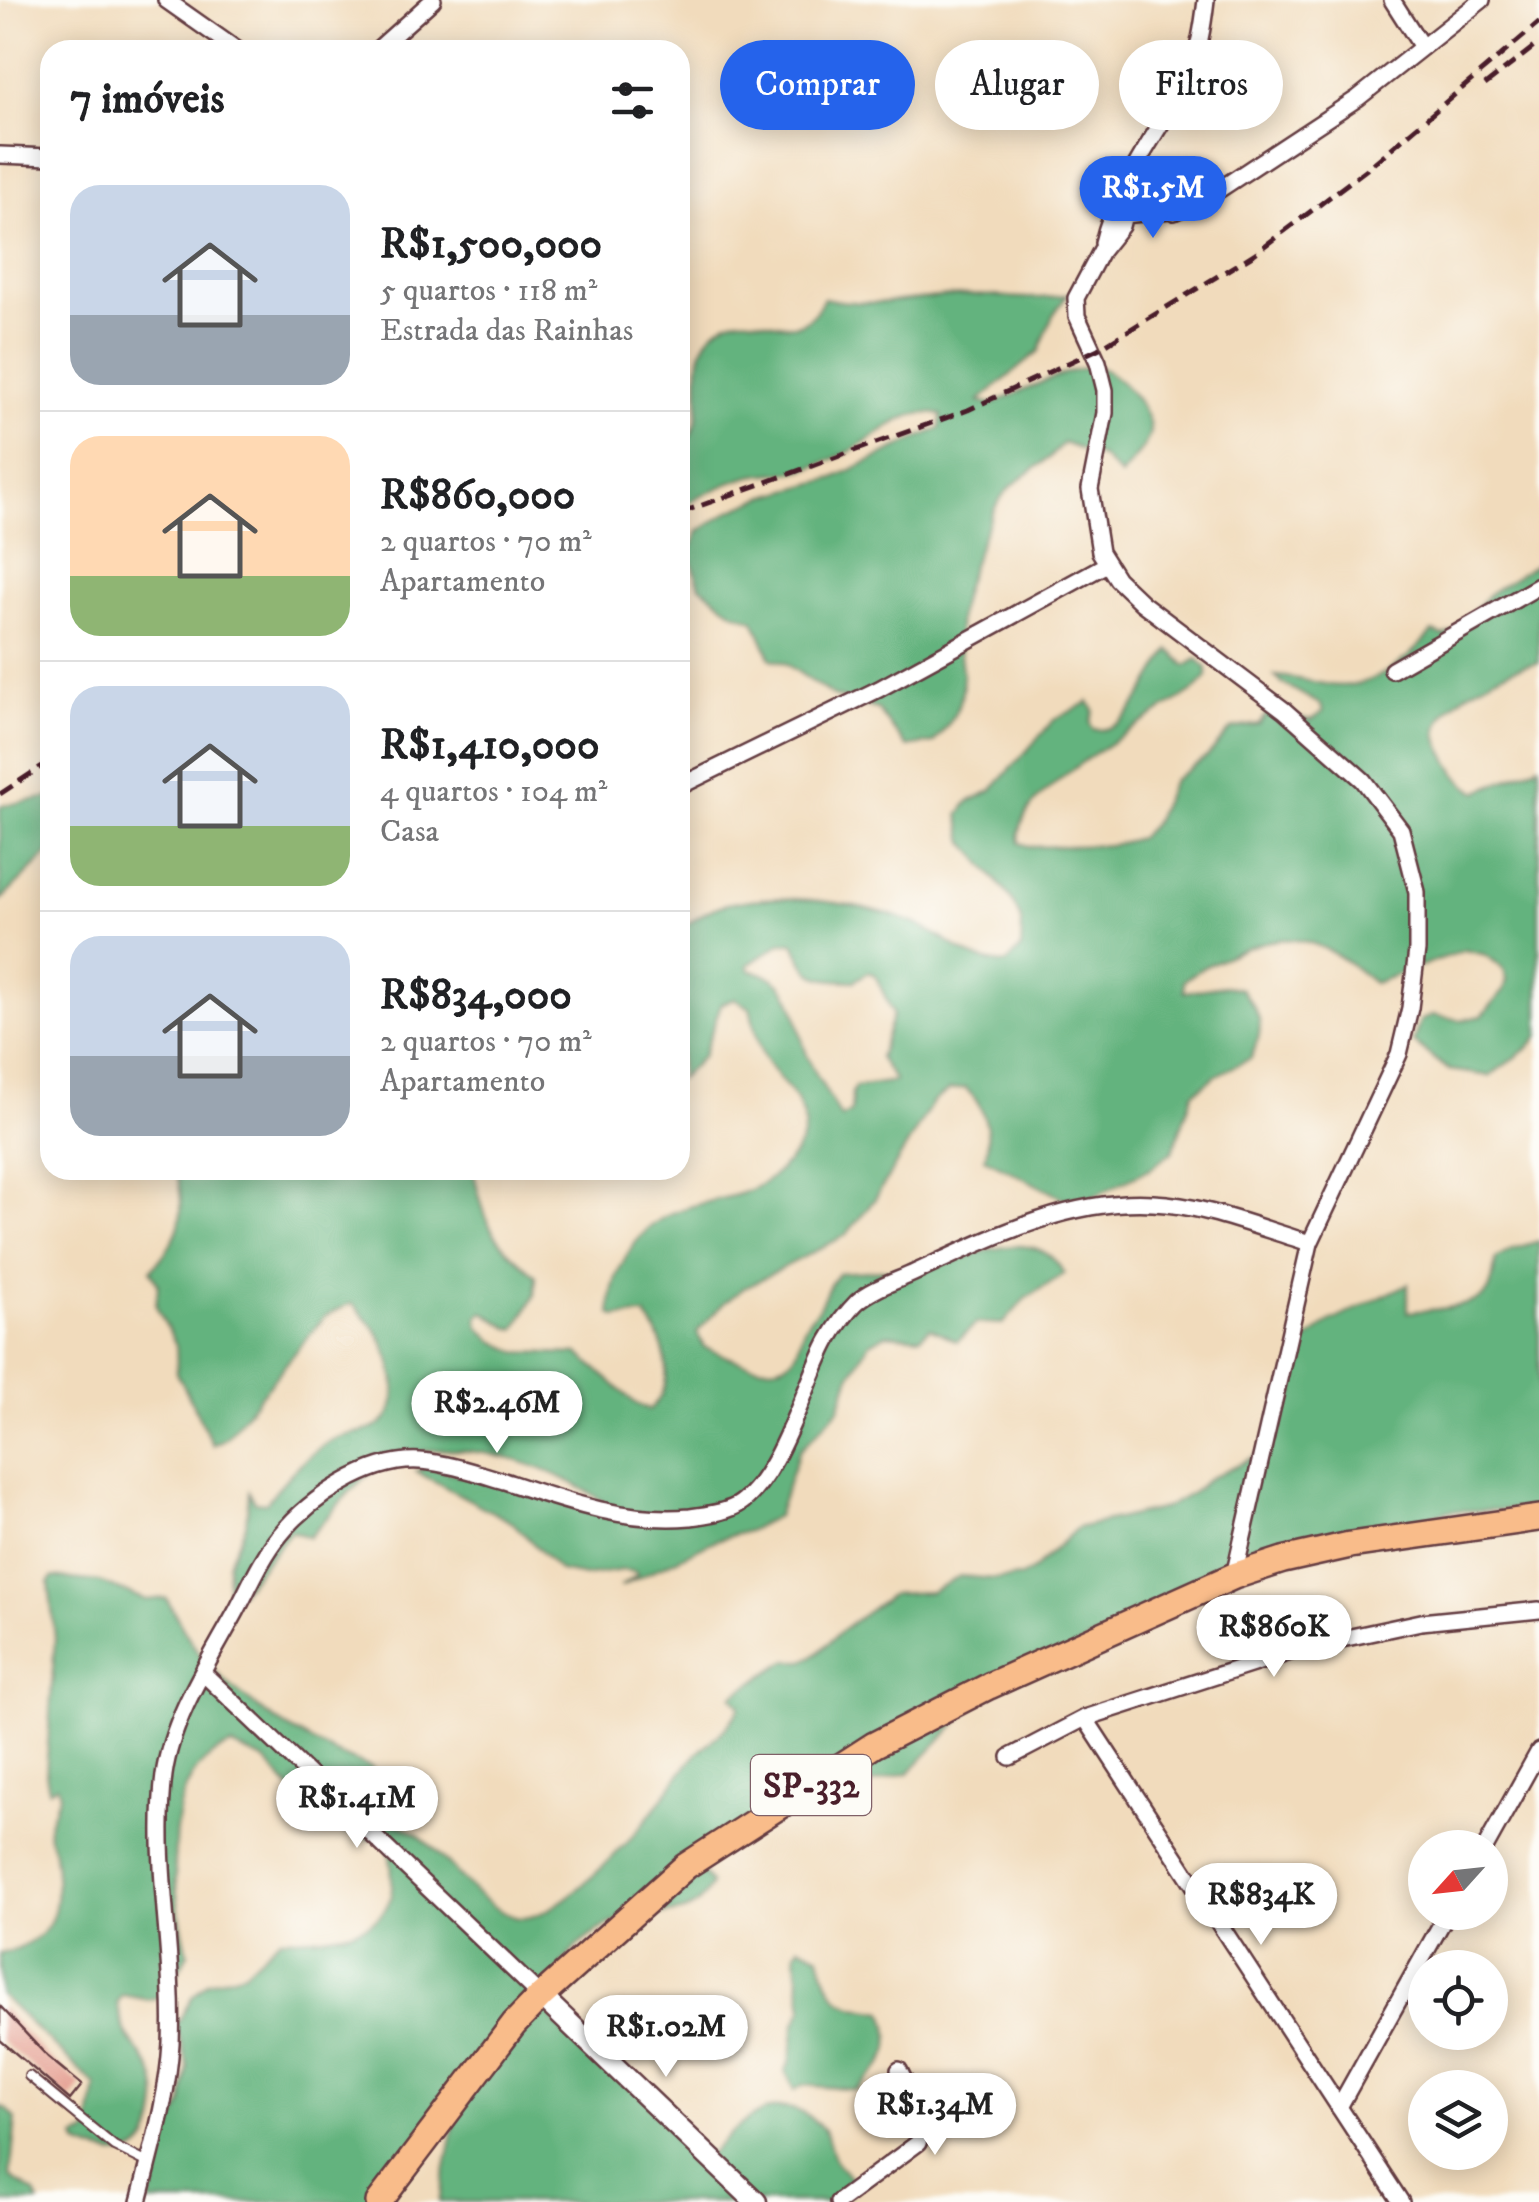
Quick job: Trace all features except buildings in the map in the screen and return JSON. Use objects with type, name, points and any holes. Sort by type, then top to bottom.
[{"type":"main road","name":"SP-332","points":[[380,2202],[514,2024],[541,1996],[686,1866],[874,1745],[989,1686],[1234,1576],[1283,1560],[1350,1546],[1539,1518]]},
{"type":"street","points":[[166,0],[224,40]]},
{"type":"street","points":[[387,40],[433,0]]},
{"type":"street","points":[[1100,254],[1110,219],[1190,73],[1206,0]]},
{"type":"street","points":[[1392,0],[1422,47]]},
{"type":"street","points":[[1130,221],[1156,221],[1211,195],[1358,98],[1482,0]]},
{"type":"street","points":[[0,155],[40,157]]},
{"type":"street","points":[[1129,184],[1142,203],[1158,211]]},
{"type":"street","points":[[1129,184],[1130,221]]},
{"type":"street","points":[[1180,209],[1158,211],[1130,221],[1100,254],[1078,290],[1076,308],[1105,390],[1105,413],[1090,489],[1095,531],[1107,564],[1142,603],[1284,710],[1363,780],[1400,830],[1416,892],[1410,1008],[1399,1054],[1310,1243],[1234,1576]]},
{"type":"street","points":[[690,781],[866,696],[1107,564]]},
{"type":"street","points":[[1392,670],[1539,586]]},
{"type":"street","points":[[139,2202],[166,2086],[171,2044],[170,1960],[160,1836],[165,1771],[172,1740],[203,1673],[280,1535],[312,1505],[369,1471],[397,1462],[420,1461],[465,1469],[623,1515],[664,1519],[712,1514],[736,1506],[754,1492],[773,1462],[827,1342],[843,1318],[859,1300],[913,1273],[1028,1224],[1082,1207],[1120,1202],[1176,1204],[1310,1243]]},
{"type":"street","points":[[1010,1757],[1085,1718],[1309,1646],[1421,1622],[1539,1610]]},
{"type":"street","points":[[203,1673],[756,2202]]},
{"type":"street","points":[[1085,1718],[1401,2202]]},
{"type":"street","points":[[1495,1830],[1539,1752]]},
{"type":"street","points":[[1339,2108],[1438,1930]]},
{"type":"street","points":[[838,2202],[918,2144],[921,2117],[899,2070]]},
{"type":"lane","points":[[29,2076],[114,2146],[148,2163]]},
{"type":"green space","points":[[1068,294],[1053,315],[1039,351],[979,401],[992,404],[1060,375],[1096,367],[1113,375],[1130,392],[1144,411],[1149,435],[1121,476],[1102,457],[1063,443],[1002,496],[981,541],[960,607],[963,676],[958,706],[933,743],[907,747],[877,709],[833,696],[785,663],[771,659],[754,620],[733,612],[700,586],[690,551],[699,531],[730,511],[766,496],[834,478],[940,428],[942,415],[916,414],[822,464],[743,479],[690,502],[690,436],[696,421],[700,358],[714,331],[727,322],[752,319],[800,324],[812,316],[824,298],[876,302],[965,295]]},
{"type":"green space","points":[[1539,562],[1539,663],[1480,685],[1452,706],[1438,729],[1441,747],[1456,773],[1477,792],[1539,765],[1539,1035],[1530,1047],[1490,1076],[1449,1070],[1413,1042],[1420,1021],[1432,1015],[1462,1020],[1482,1016],[1504,990],[1504,969],[1486,955],[1465,950],[1374,983],[1340,957],[1308,942],[1274,941],[1232,954],[1189,976],[1184,981],[1184,992],[1224,986],[1241,989],[1260,1022],[1251,1058],[1215,1076],[1193,1093],[1173,1151],[1151,1168],[1093,1197],[1064,1199],[985,1158],[987,1130],[978,1103],[965,1088],[949,1090],[933,1102],[875,1199],[846,1235],[744,1288],[697,1332],[704,1347],[724,1356],[763,1367],[775,1366],[794,1356],[806,1323],[839,1273],[934,1265],[1022,1246],[1053,1258],[1064,1274],[1025,1299],[1003,1324],[977,1323],[957,1341],[930,1328],[920,1337],[886,1334],[869,1344],[849,1378],[839,1409],[799,1451],[777,1516],[748,1531],[716,1540],[620,1587],[636,1572],[622,1570],[585,1576],[560,1571],[513,1523],[415,1471],[427,1467],[612,1509],[562,1478],[532,1466],[500,1456],[436,1450],[406,1455],[371,1472],[309,1537],[291,1531],[242,1590],[227,1602],[228,1563],[246,1525],[249,1492],[255,1502],[266,1503],[318,1449],[333,1439],[378,1426],[391,1410],[394,1378],[382,1341],[352,1303],[324,1317],[226,1438],[213,1445],[177,1373],[176,1345],[156,1306],[158,1284],[151,1270],[170,1246],[179,1224],[178,1180],[476,1180],[492,1230],[536,1276],[535,1295],[516,1329],[484,1312],[478,1316],[479,1327],[494,1341],[517,1352],[579,1354],[635,1403],[649,1410],[664,1388],[666,1362],[645,1315],[611,1314],[614,1285],[626,1256],[646,1231],[670,1214],[745,1192],[773,1176],[794,1154],[804,1128],[798,1104],[762,1053],[750,1008],[735,999],[721,1004],[703,1056],[690,1069],[690,922],[708,911],[748,900],[823,901],[896,917],[979,959],[1006,964],[1021,949],[1022,921],[1010,897],[965,842],[959,815],[968,802],[991,791],[1054,720],[1089,702],[1094,710],[1090,723],[1093,729],[1117,724],[1138,701],[1170,650],[1186,666],[1197,659],[1207,668],[1207,677],[1196,689],[1053,785],[1029,810],[1019,837],[1020,843],[1032,847],[1112,845],[1139,838],[1154,822],[1173,780],[1208,756],[1231,729],[1259,724],[1268,712],[1311,720],[1323,712],[1321,705],[1275,676],[1330,685],[1360,683],[1400,663],[1432,632],[1444,636],[1459,629],[1490,593]],"holes":[[[781,943],[794,943],[816,976],[831,980],[855,981],[868,972],[875,975],[893,1014],[879,1058],[895,1081],[855,1087],[851,1112],[841,1118],[807,1055],[786,992],[778,982],[750,970],[748,965]]]},
{"type":"green space","points":[[40,799],[40,862],[0,901],[0,806]]},
{"type":"green space","points":[[1539,1241],[1539,1509],[1448,1511],[1376,1532],[1291,1536],[1240,1550],[1111,1629],[983,1696],[909,1773],[856,1788],[819,1810],[775,1820],[693,1871],[704,1874],[711,1884],[693,1907],[672,1914],[623,1919],[592,1935],[566,1960],[551,1990],[556,2024],[645,2096],[707,2157],[732,2132],[760,2113],[775,2108],[807,2115],[823,2129],[834,2158],[857,2189],[837,2202],[439,2202],[457,2112],[381,2202],[149,2202],[165,2142],[183,2103],[188,2065],[176,2026],[192,1997],[208,1982],[244,1972],[280,1938],[331,1935],[365,1926],[388,1905],[392,1888],[389,1848],[335,1826],[306,1806],[264,1760],[232,1746],[207,1759],[191,1780],[180,1806],[175,1868],[188,1953],[167,1994],[149,2000],[123,1995],[117,2003],[126,2033],[155,2079],[157,2103],[151,2133],[145,2144],[127,2154],[104,2153],[78,2144],[76,2138],[88,2133],[96,2086],[0,1995],[0,1954],[35,1940],[52,1918],[55,1905],[56,1872],[48,1827],[60,1794],[57,1785],[49,1790],[46,1774],[55,1638],[49,1583],[53,1577],[100,1582],[146,1600],[166,1598],[202,1657],[244,1697],[305,1738],[372,1768],[365,1820],[389,1821],[409,1829],[494,1907],[515,1917],[529,1917],[563,1900],[628,1841],[694,1757],[731,1721],[740,1706],[732,1696],[786,1661],[804,1661],[817,1654],[842,1630],[892,1594],[930,1592],[960,1576],[1021,1577],[1077,1528],[1165,1508],[1208,1479],[1262,1453],[1294,1395],[1291,1366],[1308,1339],[1330,1322],[1408,1284],[1408,1312],[1473,1302],[1488,1292],[1496,1259]]},
{"type":"green space","points":[[799,1946],[820,1956],[839,1999],[884,2012],[890,2038],[887,2056],[857,2090],[802,2085],[795,2090],[785,2071],[790,2063],[795,2023],[803,2008],[795,1953]]},
{"type":"green space","points":[[0,2106],[16,2119],[10,2177],[35,2193],[39,2202],[0,2202]]},
{"type":"railway","points":[[690,509],[968,410],[1098,349],[1254,254],[1367,169],[1539,23]]},
{"type":"railway","points":[[1485,85],[1539,43]]},
{"type":"railway","points":[[0,794],[40,768]]}]
